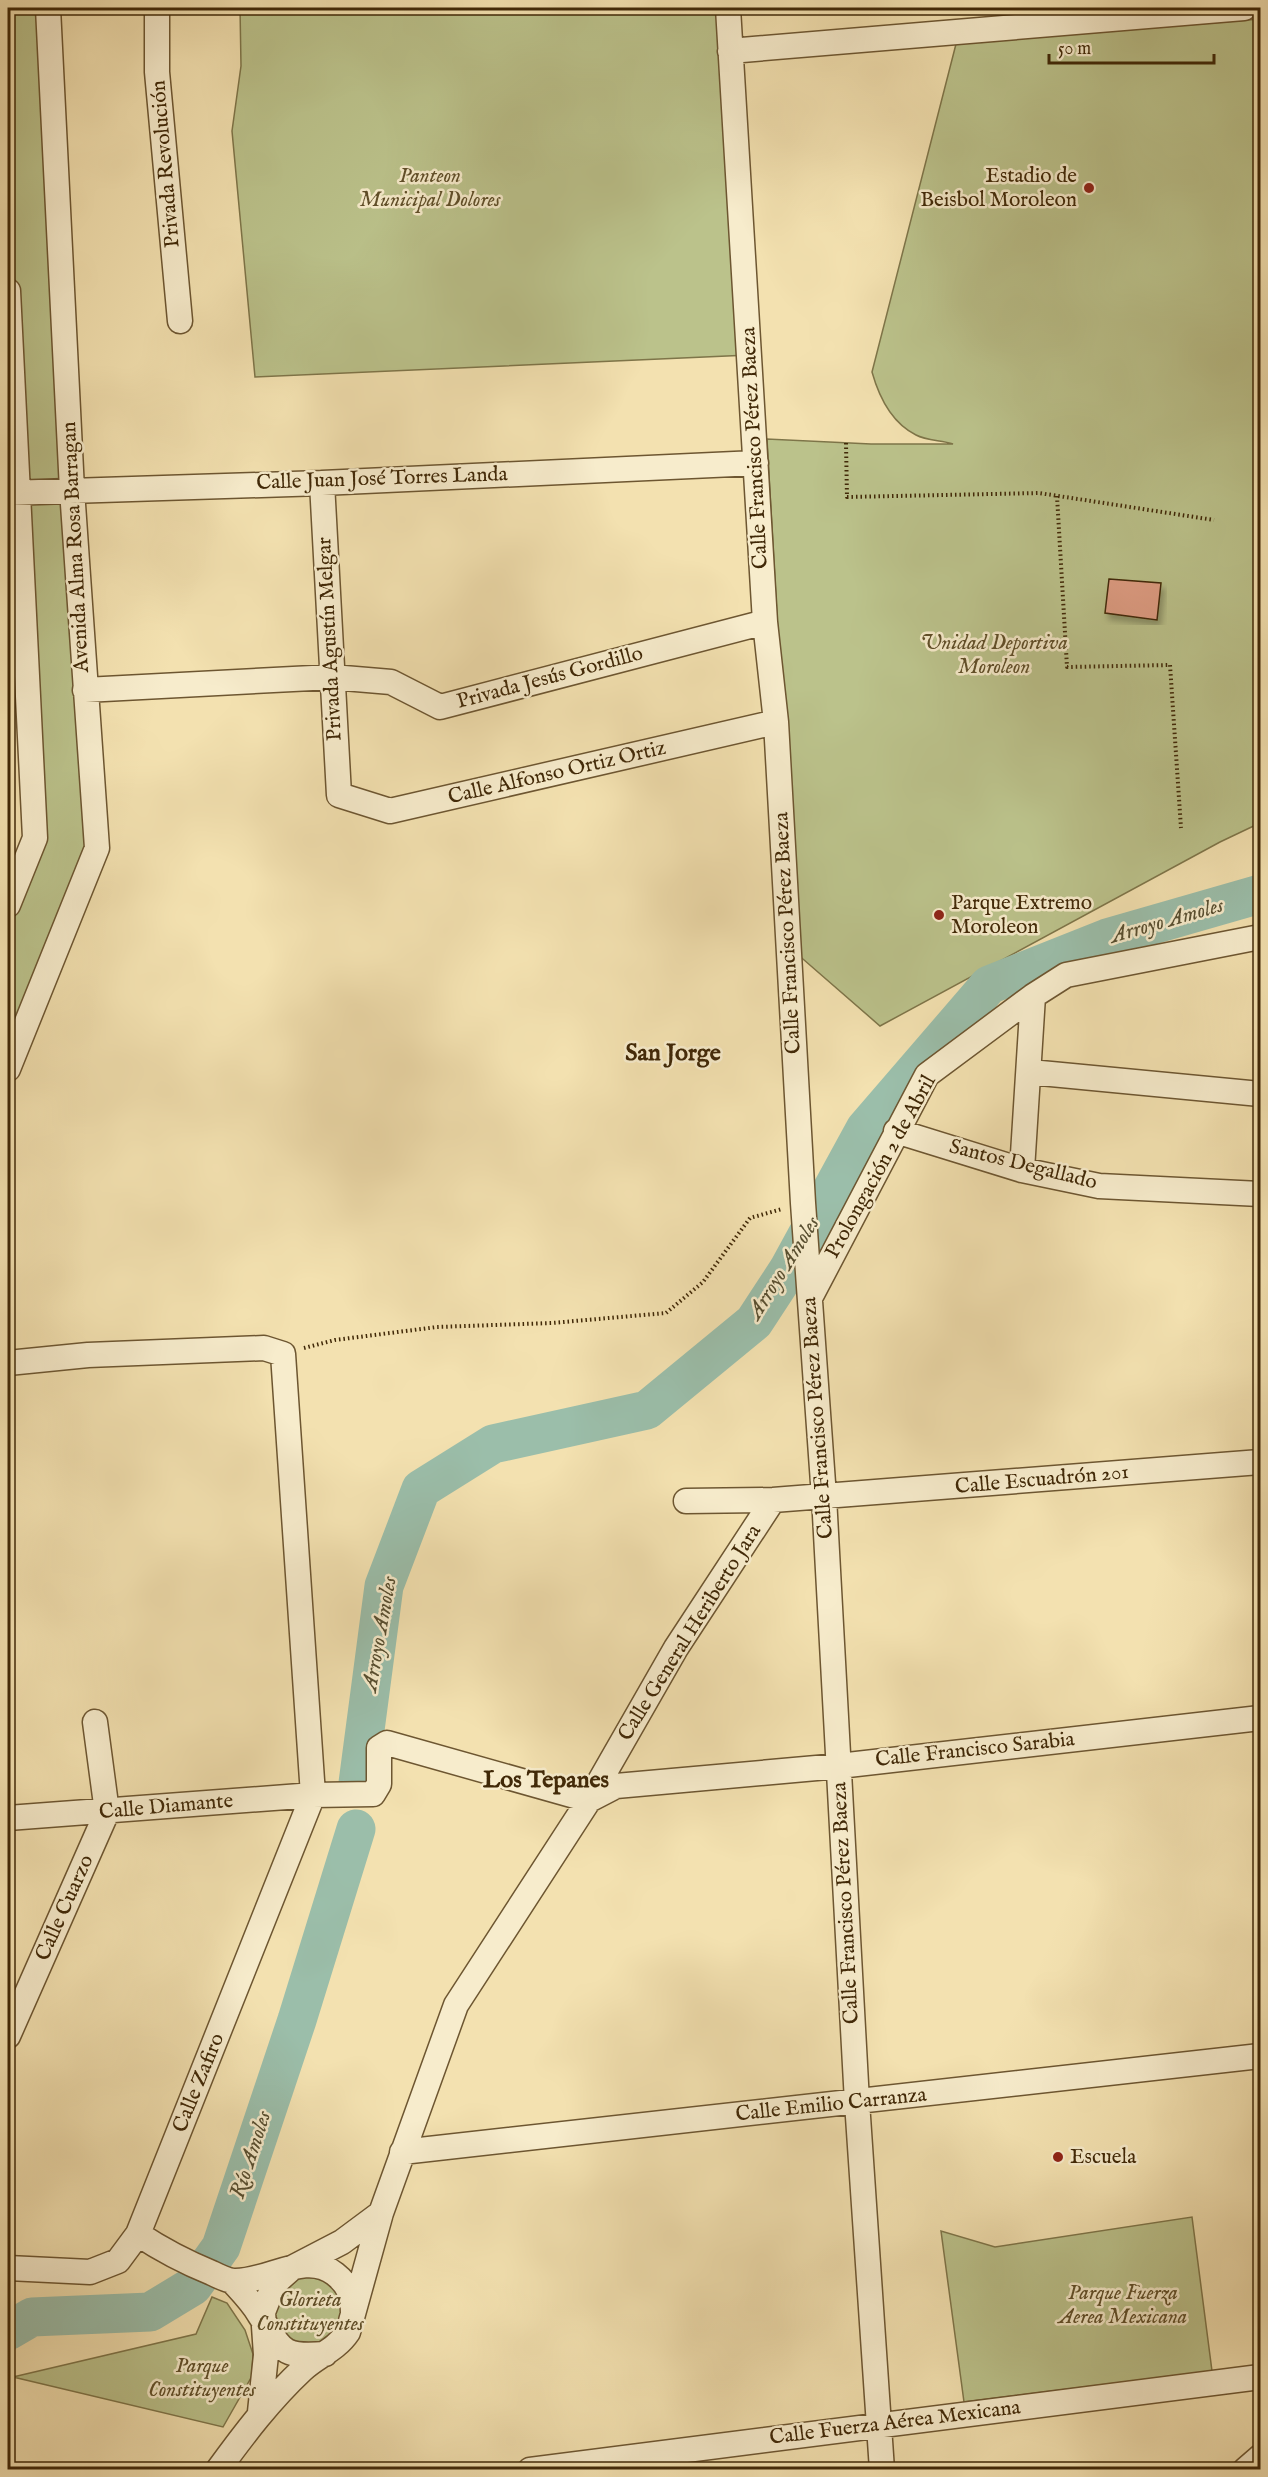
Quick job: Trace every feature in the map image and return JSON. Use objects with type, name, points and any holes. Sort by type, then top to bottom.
[{"type":"street","name":"Avenida Alma Rosa Barragan","points":[[8,1069],[97,848],[72,490],[48,8]]},
{"type":"street","name":"Privada Revolución","points":[[157,8],[158,72],[180,321]]},
{"type":"street","name":"Calle Francisco Pérez Baeza","points":[[728,8],[765,622],[776,722],[804,1210],[824,1497],[857,2102],[882,2469]]},
{"type":"street","points":[[730,51],[1244,8]]},
{"type":"street","points":[[8,291],[13,493],[35,838],[8,905]]},
{"type":"street","name":"Calle Juan José Torres Landa","points":[[13,493],[322,483],[756,464]]},
{"type":"street","name":"Privada Agustín Melgar","points":[[322,483],[339,795]]},
{"type":"street","name":"Privada Jesús Gordillo","points":[[85,690],[332,677],[391,682],[440,707],[765,622]]},
{"type":"street","name":"Calle Alfonso Ortiz Ortiz","points":[[339,795],[390,811],[776,722]]},
{"type":"street","name":"Prolongación 2 de Abril","points":[[810,1295],[927,1075],[1033,996],[1066,975],[1260,937]]},
{"type":"street","points":[[1022,1170],[1030,1072],[1033,996]]},
{"type":"street","points":[[1030,1072],[1260,1094]]},
{"type":"street","name":"Santos Degallado","points":[[896,1131],[1022,1170],[1099,1186],[1260,1194]]},
{"type":"street","points":[[8,1363],[88,1355],[264,1348],[283,1354],[319,1795]]},
{"type":"street","name":"Calle Escuadrón 201","points":[[686,1501],[824,1497],[1260,1462]]},
{"type":"street","name":"Calle General Heriberto Jara","points":[[218,2469],[260,2412],[304,2368],[341,2342],[348,2332],[381,2213],[456,2005],[589,1800],[676,1648],[773,1500]]},
{"type":"street","name":"Calle Francisco Sarabia","points":[[589,1800],[616,1786],[839,1766],[1260,1718]]},
{"type":"street","points":[[95,1722],[107,1812]]},
{"type":"street","name":"Calle Diamante","points":[[8,1818],[319,1795],[373,1794],[379,1784],[379,1748],[387,1743],[589,1800]]},
{"type":"street","name":"Calle Zafiro","points":[[8,2268],[90,2272],[118,2261],[138,2234],[319,1795]]},
{"type":"street","name":"Calle Cuarzo","points":[[8,2036],[107,1812]]},
{"type":"street","name":"Calle Emilio Carranza","points":[[402,2152],[1260,2056]]},
{"type":"street","points":[[138,2234],[174,2257],[226,2279],[259,2278],[292,2268],[342,2242],[381,2213]]},
{"type":"street","points":[[260,2412],[266,2355],[262,2319],[264,2306],[274,2284],[292,2268],[320,2265],[329,2269],[350,2289],[353,2315]]},
{"type":"street","points":[[226,2279],[262,2319],[275,2343],[287,2352],[302,2356],[325,2354]]},
{"type":"street","name":"Calle Fuerza Aérea Mexicana","points":[[530,2469],[603,2465],[879,2426],[1260,2377]]},
{"type":"street","points":[[1245,2469],[1260,2457]]},
{"type":"path","points":[[846,443],[847,497],[1039,494],[1214,520]]},
{"type":"path","points":[[1058,496],[1067,667],[1170,665],[1181,828]]},
{"type":"path","points":[[283,1354],[335,1340],[436,1327],[552,1323],[666,1313],[703,1282],[750,1218],[804,1210]]},
{"type":"green space","points":[[8,8],[48,8],[94,847],[8,1060],[8,905],[35,838],[8,291]]},
{"type":"green space","name":"Panteon Municipal Dolores","points":[[240,8],[728,8],[749,355],[255,377],[232,131],[241,66]]},
{"type":"green space","name":"Unidad Deportiva Moroleon","points":[[1260,19],[1260,823],[1220,842],[880,1026],[796,953],[767,439],[871,444],[953,444],[920,437],[900,424],[878,391],[872,372],[956,44]]},
{"type":"green space","name":"Parque Fuerza Aerea Mexicana","points":[[1192,2217],[1212,2371],[964,2402],[941,2231],[995,2247]]},
{"type":"green space","name":"Glorieta Constituyentes","points":[[308,2273],[338,2285],[346,2329],[310,2352],[274,2330],[276,2292],[286,2283]]},
{"type":"green space","name":"Parque Constituyentes","points":[[212,2297],[227,2303],[245,2330],[253,2354],[252,2376],[223,2427],[13,2377],[196,2334]]},
{"type":"building","points":[[1109,579],[1161,583],[1157,620],[1105,613]]},
{"type":"waterway","name":"Arroyo Amoles","points":[[358,1783],[384,1586],[421,1489],[493,1444],[647,1410],[754,1322],[788,1270],[865,1129],[989,985],[1107,938],[1260,894]]},
{"type":"waterway","name":"Río Amoles","points":[[8,2331],[32,2317],[150,2312],[193,2286],[221,2247],[297,2020],[356,1829]]},
{"type":"place","name":"Estadio de Beisbol Moroleon","points":[[1089,188]]},
{"type":"place","name":"Parque Extremo Moroleon","points":[[939,915]]},
{"type":"place","name":"Escuela","points":[[1058,2157]]},
{"type":"district","name":"San Jorge","points":[[673,1053]]},
{"type":"district","name":"Los Tepanes","points":[[546,1780]]}]
